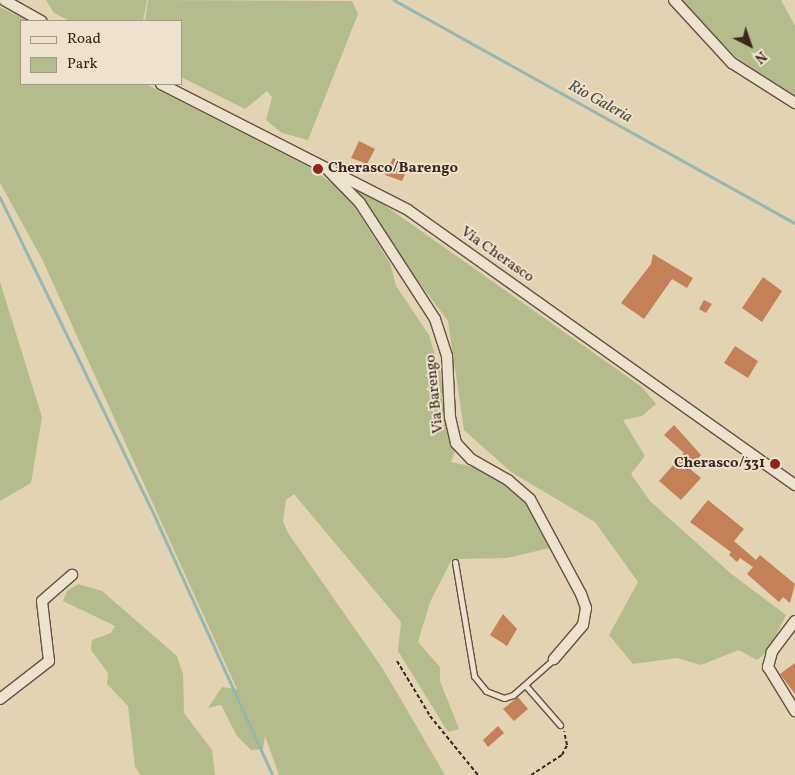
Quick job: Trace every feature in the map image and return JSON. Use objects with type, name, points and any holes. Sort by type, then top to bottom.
[{"type":"street","points":[[4,0],[39,20]]},
{"type":"street","points":[[674,0],[732,64],[795,103]]},
{"type":"street","name":"Via Cherasco","points":[[164,85],[320,162],[408,210],[795,485]]},
{"type":"street","name":"Via Barengo","points":[[320,162],[360,203],[438,326],[447,356],[450,417],[456,443],[471,459],[508,480],[530,499],[581,594],[586,608],[583,624],[554,659]]},
{"type":"street","points":[[0,699],[48,661],[42,602],[72,574]]},
{"type":"street","points":[[795,621],[768,663],[770,675],[795,711]]},
{"type":"lane","points":[[455,562],[474,676],[486,691],[504,698],[526,686],[554,659]]},
{"type":"lane","points":[[526,686],[560,725]]},
{"type":"path","points":[[397,661],[430,716],[478,775]]},
{"type":"path","points":[[531,775],[565,750],[566,738],[560,725]]},
{"type":"green space","points":[[46,0],[147,0],[143,20],[68,20],[54,13]]},
{"type":"green space","points":[[148,0],[352,1],[358,14],[308,140],[282,133],[266,120],[272,97],[267,91],[245,109],[182,78],[182,20],[145,20]]},
{"type":"green space","points":[[679,0],[781,0],[795,26],[795,100],[755,76]]},
{"type":"green space","points":[[0,7],[27,20],[20,20],[20,85],[148,85],[309,167],[346,193],[390,263],[396,286],[429,335],[442,378],[447,425],[456,448],[451,462],[479,468],[518,493],[537,513],[554,547],[507,558],[452,559],[430,602],[418,642],[440,667],[440,681],[459,729],[448,732],[398,651],[401,622],[294,494],[286,500],[283,521],[288,533],[383,669],[445,775],[279,775],[265,736],[263,749],[251,750],[237,736],[221,705],[208,708],[222,687],[237,689],[42,259],[0,183]]},
{"type":"green space","points":[[363,190],[642,387],[656,404],[642,416],[623,420],[645,456],[631,474],[650,501],[729,572],[786,615],[769,650],[757,660],[739,650],[701,665],[677,658],[633,664],[609,635],[638,582],[595,522],[511,472],[464,430],[448,321],[352,193]]},
{"type":"green space","points":[[0,282],[42,417],[31,483],[0,501]]},
{"type":"green space","points":[[78,584],[102,591],[177,656],[183,674],[184,713],[212,750],[215,775],[141,775],[135,767],[128,706],[107,684],[108,673],[91,650],[92,640],[111,633],[115,626],[63,601],[67,591]]},
{"type":"building","points":[[359,141],[375,149],[367,164],[351,158]]},
{"type":"building","points":[[393,158],[409,165],[402,181],[385,175]]},
{"type":"building","points":[[653,254],[693,278],[687,288],[672,279],[644,319],[621,303],[651,264]]},
{"type":"building","points":[[763,277],[782,291],[762,322],[742,308]]},
{"type":"building","points":[[704,300],[712,304],[706,313],[699,309]]},
{"type":"building","points":[[735,346],[758,361],[748,378],[724,363]]},
{"type":"building","points":[[674,425],[701,455],[689,468],[701,478],[681,500],[659,481],[684,453],[664,435]]},
{"type":"building","points":[[708,500],[744,529],[734,541],[756,560],[760,555],[795,584],[790,603],[783,597],[779,602],[747,574],[753,567],[740,558],[737,562],[729,555],[731,552],[690,522]]},
{"type":"building","points":[[503,614],[517,629],[507,646],[490,635]]},
{"type":"building","points":[[795,663],[795,694],[780,674]]},
{"type":"building","points":[[518,697],[528,709],[514,721],[503,709]]},
{"type":"building","points":[[498,726],[504,733],[488,747],[483,740]]},
{"type":"waterway","name":"Rio Galeria","points":[[394,0],[795,223]]},
{"type":"waterway","points":[[0,197],[157,521],[273,775]]},
{"type":"place","name":"Cherasco/Barengo","points":[[318,169]]},
{"type":"place","name":"Cherasco/331","points":[[775,464]]}]
